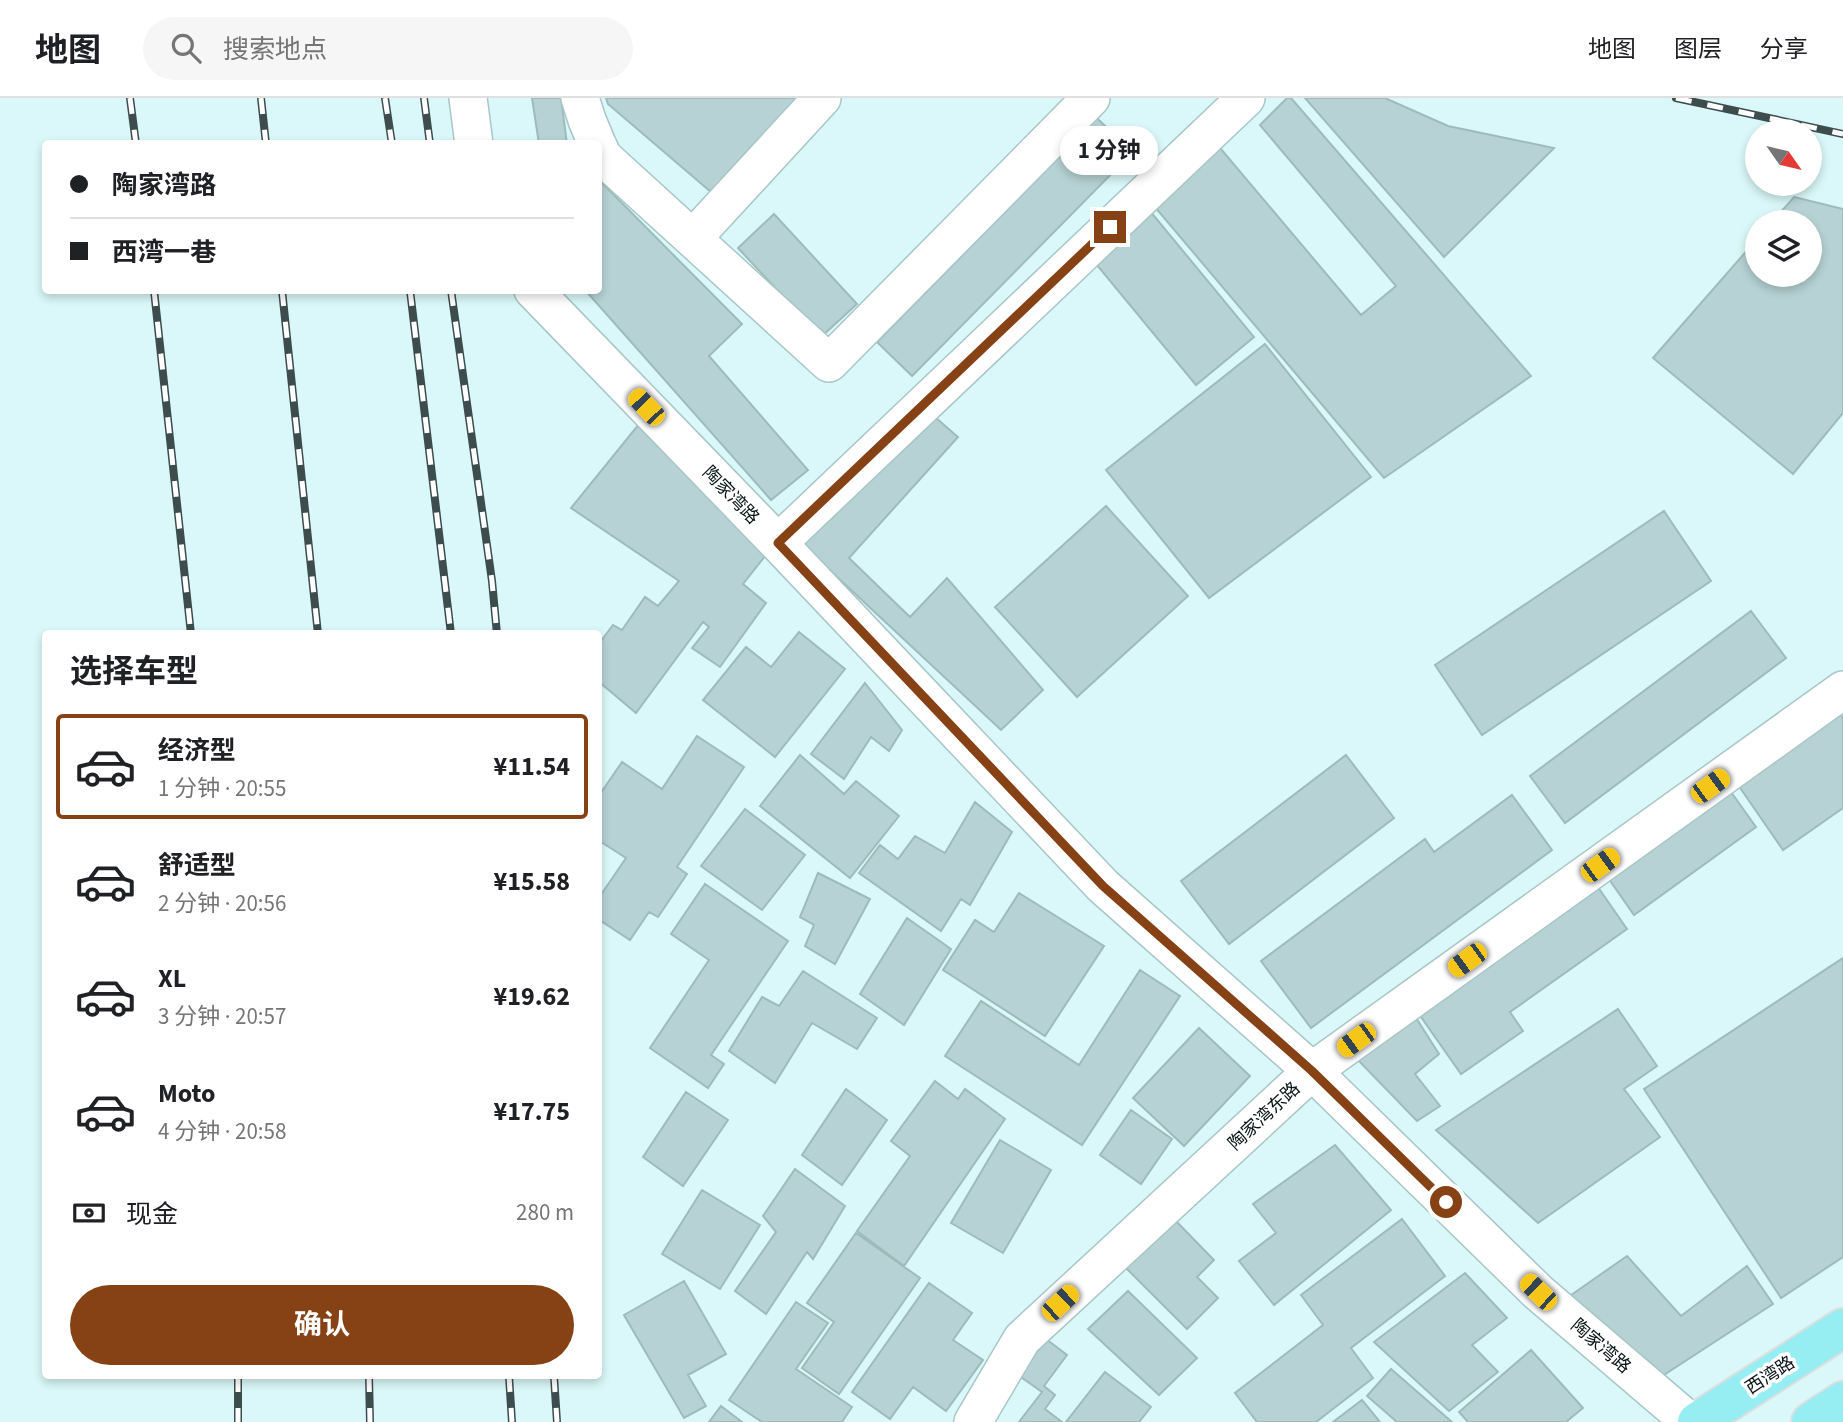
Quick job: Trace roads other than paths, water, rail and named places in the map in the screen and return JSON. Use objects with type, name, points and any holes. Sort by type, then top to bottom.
[{"type":"main road","name":"西湾路","points":[[1697,1422],[1843,1328]]},
{"type":"main road","points":[[1811,1422],[1843,1401]]},
{"type":"street","points":[[468,98],[473,140]]},
{"type":"street","points":[[580,98],[596,140]]},
{"type":"street","points":[[693,239],[822,98]]},
{"type":"street","points":[[602,155],[829,363],[1091,98]]},
{"type":"street","points":[[778,543],[1227,104]]},
{"type":"street","name":"陶家湾路","points":[[537,294],[778,543],[1103,886],[1312,1071],[1538,1292],[1690,1422]]},
{"type":"street","name":"陶家湾东路","points":[[972,1422],[1022,1339],[1312,1071],[1843,690]]},
{"type":"railway","points":[[130,98],[135,140]]},
{"type":"railway","points":[[261,98],[266,140]]},
{"type":"railway","points":[[385,98],[391,140]]},
{"type":"railway","points":[[424,98],[429,140]]},
{"type":"railway","points":[[1676,98],[1843,134]]},
{"type":"railway","points":[[154,294],[191,630]]},
{"type":"railway","points":[[282,294],[318,630]]},
{"type":"railway","points":[[410,294],[451,630]]},
{"type":"railway","points":[[452,294],[497,630]]},
{"type":"railway","points":[[238,1379],[238,1422]]},
{"type":"railway","points":[[369,1379],[370,1422]]},
{"type":"railway","points":[[509,1379],[512,1422]]},
{"type":"railway","points":[[554,1379],[557,1422]]}]
